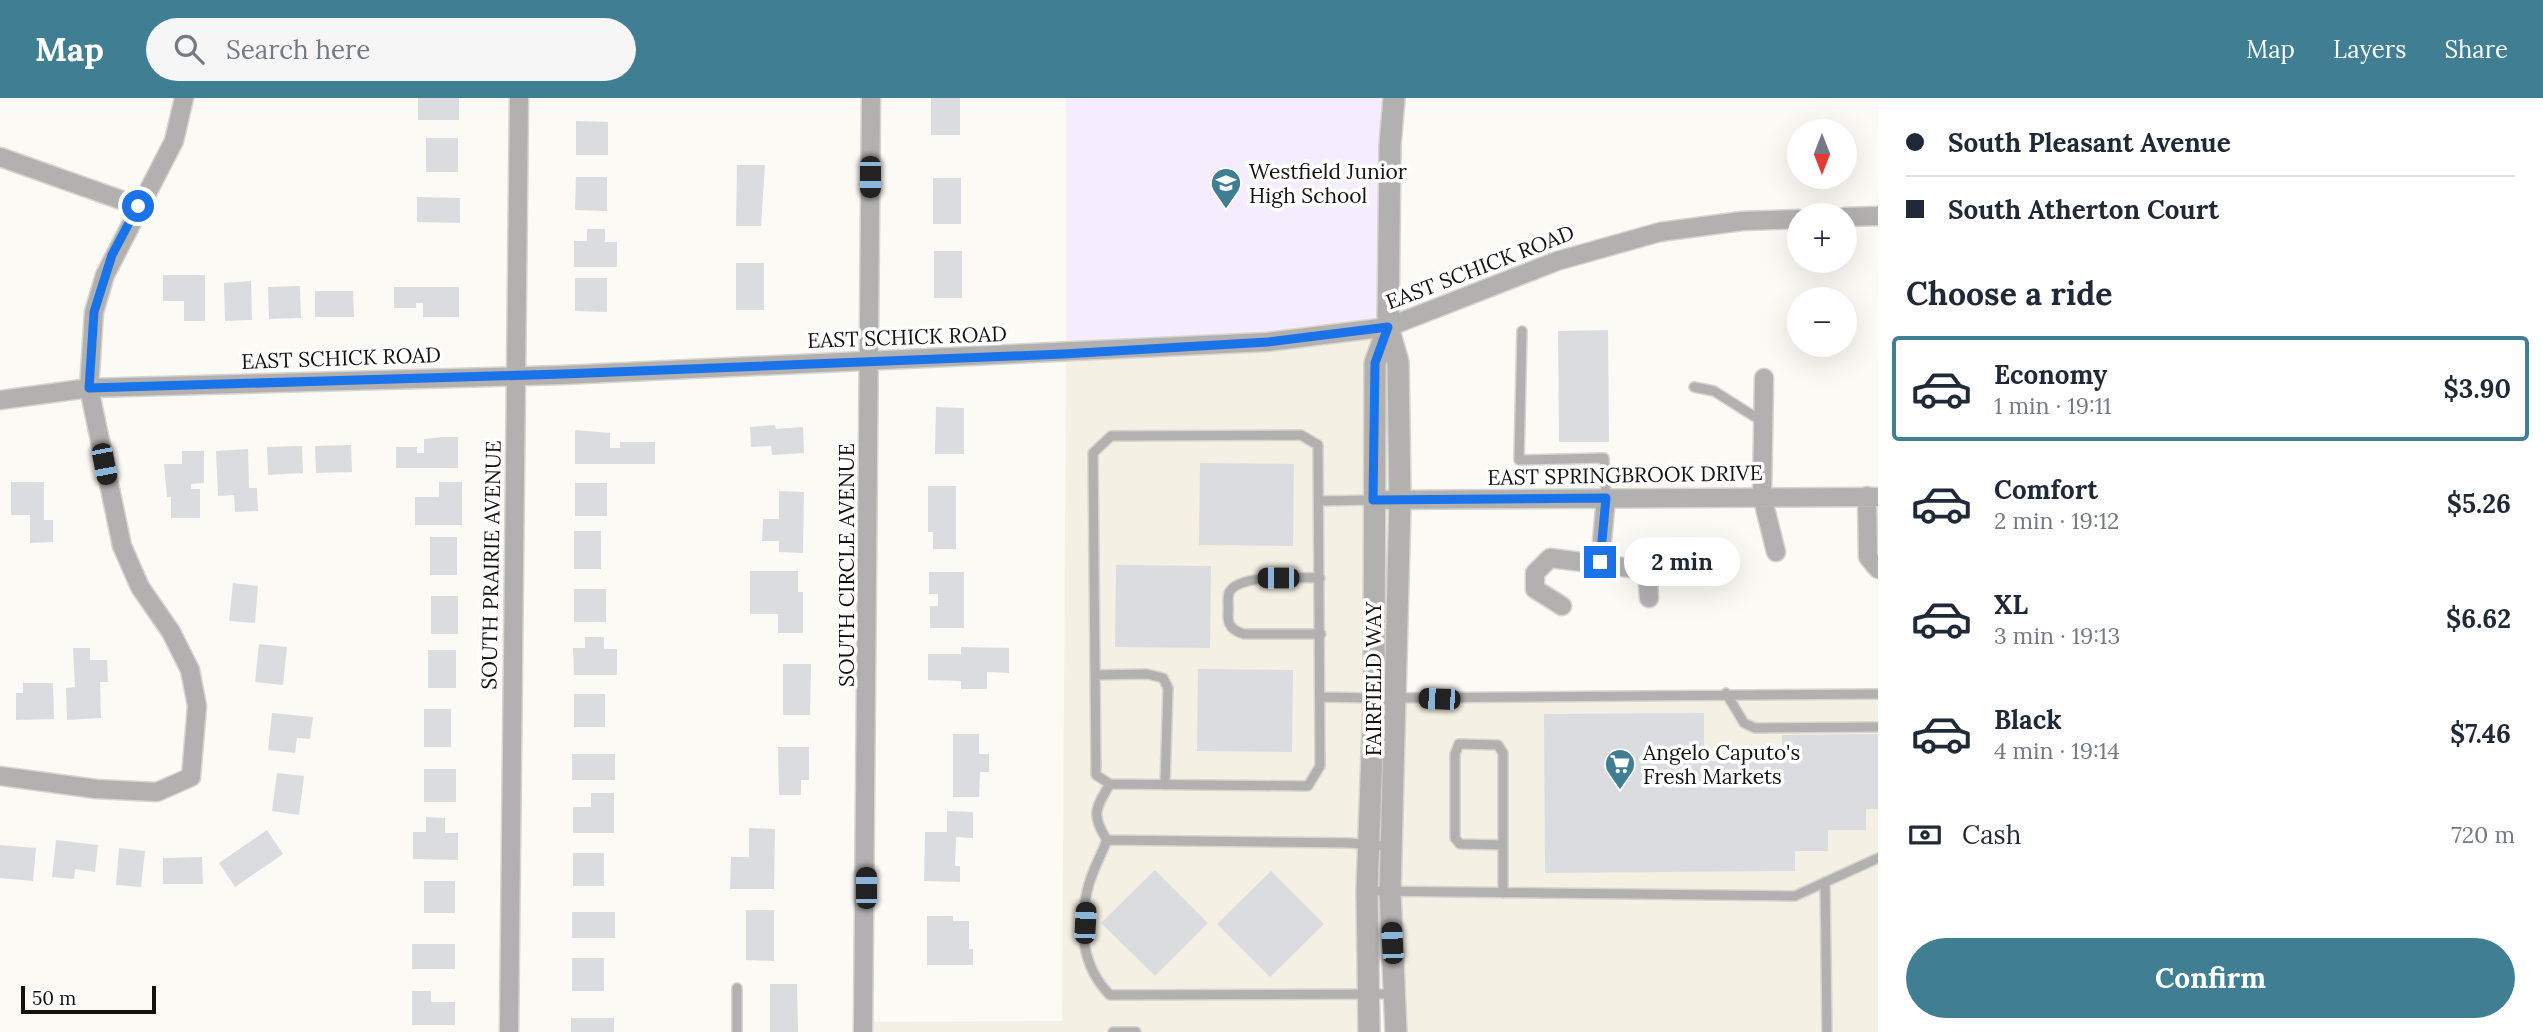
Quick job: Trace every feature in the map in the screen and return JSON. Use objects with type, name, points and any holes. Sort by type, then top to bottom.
[{"type":"street","points":[[0,776],[96,789],[157,792],[196,781],[197,706],[190,670],[171,632],[140,587],[122,545],[89,388],[94,312],[112,255],[178,132],[184,98]]},
{"type":"street","name":"SOUTH PRAIRIE AVENUE","points":[[509,1032],[519,98]]},
{"type":"street","name":"SOUTH CIRCLE AVENUE","points":[[863,1032],[871,98]]},
{"type":"street","name":"FAIRFIELD WAY","points":[[1369,1032],[1367,891],[1382,845],[1396,698],[1398,362],[1388,327],[1390,145],[1394,98]]},
{"type":"street","points":[[0,157],[138,206]]},
{"type":"street","points":[[1857,217],[1878,216]]},
{"type":"street","name":"EAST SCHICK ROAD","points":[[0,400],[89,388],[516,376],[1268,342],[1388,327],[1557,261],[1660,232],[1742,221],[1787,219]]},
{"type":"street","name":"FAIRFIELD WAY","points":[[1388,327],[1375,363],[1374,698],[1382,845],[1390,892],[1396,1032]]},
{"type":"street","points":[[1764,378],[1762,496],[1776,552]]},
{"type":"street","points":[[1873,496],[1868,557],[1878,569]]},
{"type":"street","name":"EAST SPRINGBROOK DRIVE","points":[[1373,500],[1873,496]]},
{"type":"street","points":[[1600,562],[1606,498]]},
{"type":"street","points":[[1562,606],[1535,589],[1535,573],[1550,558],[1600,562],[1647,570],[1649,598]]},
{"type":"lane","points":[[1522,331],[1519,460],[1604,458],[1606,498]]},
{"type":"lane","points":[[1694,387],[1714,391],[1763,422]]},
{"type":"lane","points":[[1301,435],[1318,445],[1319,501],[1320,766],[1308,786],[1110,784],[1096,775],[1093,453],[1111,436],[1301,435]]},
{"type":"lane","points":[[1319,501],[1373,500]]},
{"type":"lane","points":[[1320,578],[1258,578],[1234,586],[1229,593],[1228,623],[1235,631],[1244,634],[1321,634]]},
{"type":"lane","points":[[1095,675],[1147,674],[1163,678],[1168,688],[1165,785]]},
{"type":"lane","points":[[1726,693],[1744,723],[1755,728],[1878,727]]},
{"type":"lane","points":[[1321,697],[1878,694]]},
{"type":"lane","points":[[1503,845],[1460,844],[1455,838],[1455,754],[1459,744],[1498,745],[1503,753],[1503,845],[1503,893]]},
{"type":"lane","points":[[1107,840],[1096,823],[1097,806],[1110,784]]},
{"type":"lane","points":[[1107,840],[1382,845]]},
{"type":"lane","points":[[1107,840],[1086,892],[1085,923],[1086,960],[1095,980],[1110,995],[1395,993]]},
{"type":"lane","points":[[1367,891],[1795,896],[1878,858]]},
{"type":"lane","points":[[1825,882],[1827,1032]]},
{"type":"lane","points":[[737,988],[737,1032]]},
{"type":"lane","points":[[1113,1032],[1136,1032]]},
{"type":"shaded area","name":"Westfield Junior High School","points":[[1066,98],[1390,98],[1383,323],[1264,338],[1066,345]]},
{"type":"shaded area","points":[[1378,335],[1363,1032],[860,1032],[860,1022],[1062,1021],[1066,357]]},
{"type":"shaded area","points":[[1878,689],[1878,1032],[1403,1032],[1397,898],[1401,692]]},
{"type":"building","points":[[418,98],[459,98],[459,120],[418,120]]},
{"type":"building","points":[[931,98],[960,98],[960,135],[931,135]]},
{"type":"building","points":[[576,121],[608,122],[608,155],[576,155]]},
{"type":"building","points":[[426,138],[458,138],[458,172],[426,172]]},
{"type":"building","points":[[737,165],[765,165],[761,226],[736,226]]},
{"type":"building","points":[[576,177],[607,177],[607,211],[575,210]]},
{"type":"building","points":[[933,178],[961,178],[961,224],[933,224]]},
{"type":"building","points":[[417,197],[460,198],[460,223],[417,222]]},
{"type":"building","points":[[587,229],[605,229],[605,242],[617,242],[617,267],[574,267],[574,241],[587,241]]},
{"type":"building","points":[[934,251],[962,251],[962,298],[934,298]]},
{"type":"building","points":[[736,263],[764,263],[764,310],[736,310]]},
{"type":"building","points":[[163,275],[205,275],[205,321],[184,321],[184,301],[163,301]]},
{"type":"building","points":[[575,278],[607,278],[607,312],[575,311]]},
{"type":"building","points":[[251,281],[252,320],[225,321],[224,283]]},
{"type":"building","points":[[300,286],[301,318],[269,319],[268,287]]},
{"type":"building","points":[[394,287],[459,287],[459,317],[423,317],[423,303],[416,303],[416,308],[394,308]]},
{"type":"building","points":[[315,291],[353,291],[354,317],[315,317]]},
{"type":"building","points":[[1608,330],[1609,442],[1559,442],[1558,331]]},
{"type":"building","points":[[936,407],[964,408],[964,454],[935,454]]},
{"type":"building","points":[[775,425],[776,429],[803,427],[804,453],[772,455],[771,446],[751,447],[750,427]]},
{"type":"building","points":[[575,430],[610,433],[610,448],[620,448],[620,442],[655,442],[655,464],[575,464]]},
{"type":"building","points":[[458,437],[458,468],[396,468],[396,447],[417,447],[417,453],[424,453],[424,439]]},
{"type":"building","points":[[351,445],[352,472],[316,473],[315,446]]},
{"type":"building","points":[[302,446],[303,473],[268,475],[267,447]]},
{"type":"building","points":[[248,449],[249,488],[257,488],[258,511],[235,512],[234,495],[218,496],[216,451]]},
{"type":"building","points":[[182,451],[204,451],[204,483],[191,484],[191,489],[200,489],[200,518],[171,518],[171,497],[167,497],[164,464],[182,464]]},
{"type":"building","points":[[1200,463],[1294,464],[1293,546],[1199,545]]},
{"type":"building","points":[[11,482],[44,482],[44,520],[53,520],[53,542],[30,543],[30,515],[11,515]]},
{"type":"building","points":[[439,482],[462,482],[462,525],[415,525],[415,497],[439,497]]},
{"type":"building","points":[[575,483],[607,483],[607,516],[575,516]]},
{"type":"building","points":[[928,486],[956,486],[956,549],[933,549],[933,532],[928,532]]},
{"type":"building","points":[[779,491],[804,492],[803,553],[779,552],[779,541],[762,541],[763,519],[779,519]]},
{"type":"building","points":[[574,531],[601,531],[601,569],[574,569]]},
{"type":"building","points":[[430,537],[457,537],[457,575],[430,575]]},
{"type":"building","points":[[1116,565],[1211,566],[1210,648],[1115,647]]},
{"type":"building","points":[[750,571],[798,571],[798,592],[803,592],[803,633],[778,633],[778,614],[750,614]]},
{"type":"building","points":[[929,572],[964,572],[964,628],[930,628],[930,606],[938,606],[938,594],[929,594]]},
{"type":"building","points":[[233,583],[258,586],[255,623],[229,621]]},
{"type":"building","points":[[574,589],[606,589],[606,622],[574,622]]},
{"type":"building","points":[[431,596],[458,596],[458,634],[431,634]]},
{"type":"building","points":[[585,637],[604,637],[604,649],[617,649],[617,675],[574,675],[573,648],[585,648]]},
{"type":"building","points":[[259,644],[287,647],[283,685],[255,682]]},
{"type":"building","points":[[961,647],[1009,648],[1009,673],[987,672],[987,689],[961,689],[961,681],[928,680],[928,654],[961,654]]},
{"type":"building","points":[[73,648],[90,648],[90,660],[107,660],[108,682],[100,682],[101,718],[67,720],[66,688],[75,687]]},
{"type":"building","points":[[428,650],[456,650],[456,688],[428,688]]},
{"type":"building","points":[[783,664],[811,664],[810,715],[783,715]]},
{"type":"building","points":[[1198,669],[1293,670],[1292,752],[1197,751]]},
{"type":"building","points":[[23,683],[53,683],[54,719],[16,720],[16,693],[23,693]]},
{"type":"building","points":[[574,694],[605,694],[605,727],[574,727]]},
{"type":"building","points":[[424,709],[451,709],[451,747],[424,747]]},
{"type":"building","points":[[272,713],[313,717],[310,739],[297,738],[295,753],[268,750]]},
{"type":"building","points":[[1704,713],[1704,761],[1783,761],[1782,735],[1878,734],[1878,809],[1866,809],[1866,830],[1828,830],[1828,851],[1795,851],[1795,871],[1545,873],[1544,714]]},
{"type":"building","points":[[953,734],[979,734],[979,754],[989,754],[989,772],[980,772],[979,797],[953,797]]},
{"type":"building","points":[[778,747],[809,747],[809,780],[801,780],[801,795],[779,795]]},
{"type":"building","points":[[572,754],[615,754],[615,780],[572,780]]},
{"type":"building","points":[[424,769],[456,769],[456,802],[424,802]]},
{"type":"building","points":[[277,773],[304,776],[299,815],[272,811]]},
{"type":"building","points":[[591,793],[614,793],[614,833],[573,833],[573,807],[591,807]]},
{"type":"building","points":[[947,811],[973,812],[973,838],[956,837],[955,866],[960,866],[960,882],[924,881],[925,832],[947,832]]},
{"type":"building","points":[[426,817],[445,818],[445,833],[458,833],[458,860],[413,859],[413,832],[426,832]]},
{"type":"building","points":[[749,828],[775,829],[774,889],[730,889],[731,857],[749,857]]},
{"type":"building","points":[[267,830],[283,854],[235,887],[219,863]]},
{"type":"building","points":[[56,840],[98,845],[95,872],[75,869],[74,879],[52,877]]},
{"type":"building","points":[[0,845],[36,848],[33,881],[0,878]]},
{"type":"building","points":[[119,848],[145,851],[141,887],[116,885]]},
{"type":"building","points":[[573,853],[604,853],[604,886],[573,886]]},
{"type":"building","points":[[202,857],[203,884],[163,884],[163,858]]},
{"type":"building","points":[[1155,870],[1208,923],[1155,976],[1101,923]]},
{"type":"building","points":[[1271,871],[1324,924],[1270,977],[1217,924]]},
{"type":"building","points":[[424,881],[455,881],[455,913],[424,913]]},
{"type":"building","points":[[746,910],[774,910],[774,961],[746,960]]},
{"type":"building","points":[[572,912],[615,912],[615,938],[572,938]]},
{"type":"building","points":[[927,916],[953,916],[953,921],[969,921],[969,949],[973,949],[973,965],[927,965]]},
{"type":"building","points":[[412,944],[455,944],[455,969],[412,969]]},
{"type":"building","points":[[572,958],[604,958],[604,991],[572,991]]},
{"type":"building","points":[[770,984],[797,984],[798,1032],[770,1032]]},
{"type":"building","points":[[412,991],[431,991],[431,1002],[455,1002],[455,1025],[412,1025]]},
{"type":"building","points":[[571,1018],[614,1018],[614,1032],[571,1032]]},
{"type":"place","name":"Westfield Junior High School","points":[[1226,210]]},
{"type":"place","name":"Angelo Caputo's Fresh Markets","points":[[1620,791]]},
{"type":"route","points":[[138,206],[112,255],[94,312],[89,388],[563,374],[1063,354],[1268,342],[1388,327],[1375,363],[1373,500],[1606,498],[1600,562]]}]
